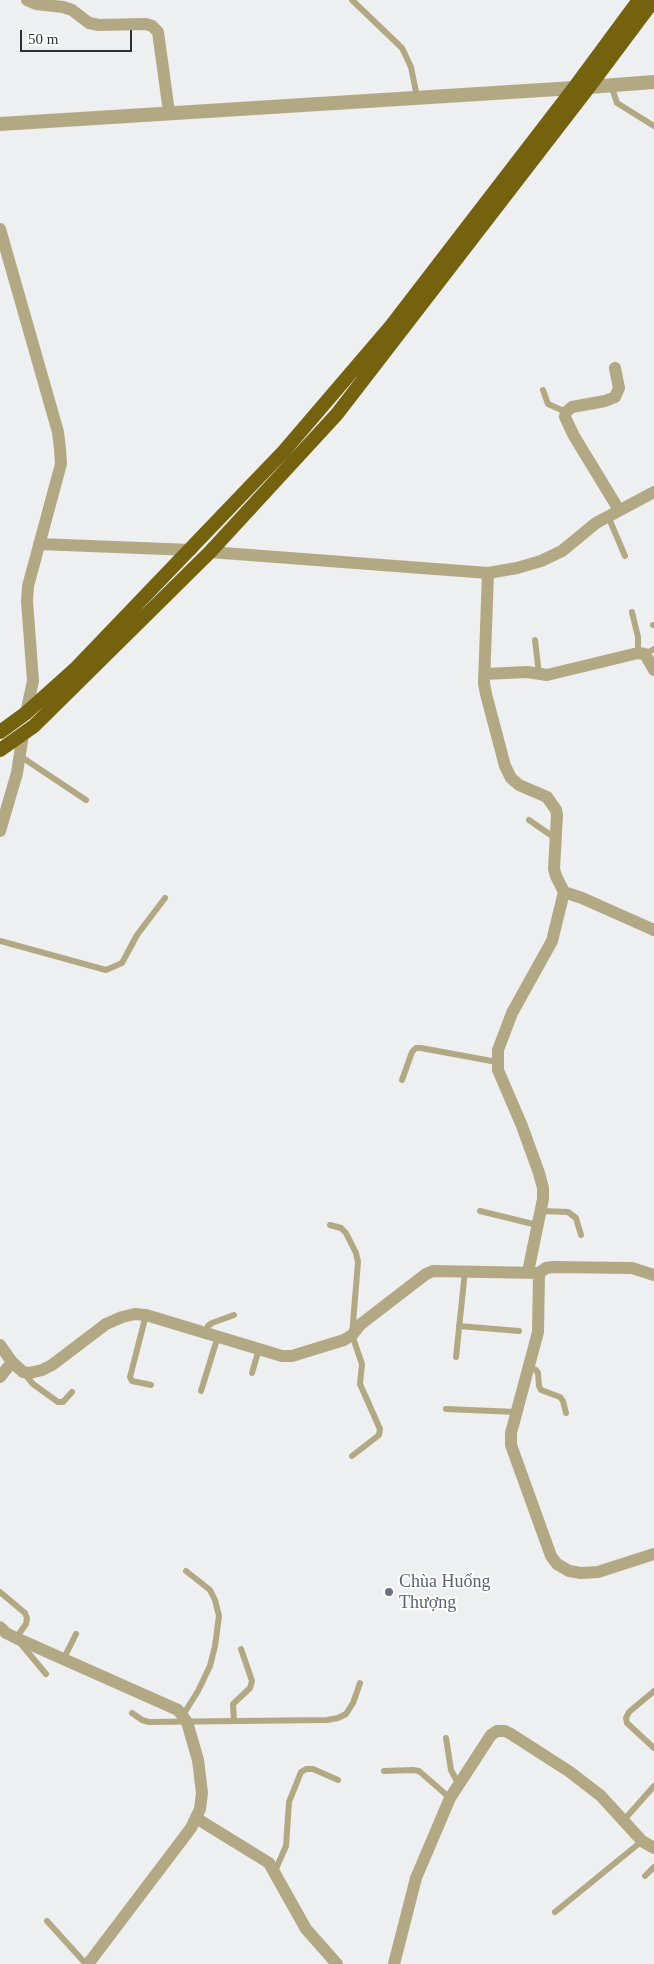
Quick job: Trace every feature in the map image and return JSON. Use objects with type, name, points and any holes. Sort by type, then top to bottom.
[{"type":"highway","points":[[0,750],[41,719],[210,552],[337,414],[639,0]]},
{"type":"highway","points":[[0,732],[26,713],[75,669],[284,451],[461,243],[589,87],[654,0]]},
{"type":"street","points":[[27,0],[36,4],[72,10],[88,23],[99,25],[146,24],[152,26],[158,32],[169,112]]},
{"type":"street","points":[[589,87],[654,82]]},
{"type":"street","points":[[0,124],[574,88]]},
{"type":"street","points":[[0,229],[59,441],[61,464],[28,586],[26,601],[33,681],[26,713]]},
{"type":"street","points":[[613,513],[574,436],[566,417],[566,412],[572,407],[604,401],[615,396],[619,388],[615,368]]},
{"type":"street","points":[[210,552],[488,573],[517,568],[541,561],[562,551],[581,538],[596,523],[654,492]]},
{"type":"street","points":[[39,544],[191,550]]},
{"type":"street","points":[[488,573],[486,694],[505,766],[511,778],[520,786],[547,797],[551,801],[557,815],[554,869],[564,892],[552,941],[512,1013],[498,1050],[498,1070],[522,1126],[543,1188],[533,1272],[539,1323],[511,1433],[512,1445],[551,1556],[557,1564],[569,1571],[581,1573],[598,1572],[654,1554]]},
{"type":"street","points":[[485,674],[527,672],[554,674],[646,652],[654,670]]},
{"type":"street","points":[[0,831],[17,772],[23,734]]},
{"type":"street","points":[[564,892],[654,930]]},
{"type":"street","points":[[0,1345],[12,1362],[23,1372],[30,1373],[52,1365],[106,1324],[128,1315],[146,1315],[282,1356],[292,1356],[352,1336],[361,1324],[426,1274],[441,1270],[533,1272],[553,1267],[632,1268],[654,1275]]},
{"type":"street","points":[[0,1377],[12,1362]]},
{"type":"street","points":[[0,1627],[6,1633],[63,1660],[178,1710],[185,1718],[198,1760],[202,1793],[200,1809],[191,1828],[87,1964]]},
{"type":"street","points":[[394,1964],[416,1878],[450,1798],[491,1735],[497,1731],[505,1731],[570,1772],[601,1796],[642,1841],[654,1848]]},
{"type":"street","points":[[196,1818],[261,1856],[269,1863],[276,1871],[306,1929],[336,1964]]},
{"type":"lane","points":[[352,0],[402,48],[411,67],[417,97]]},
{"type":"lane","points":[[611,85],[618,103],[654,126]]},
{"type":"lane","points":[[543,390],[548,404],[566,412]]},
{"type":"lane","points":[[613,513],[626,556]]},
{"type":"lane","points":[[632,612],[638,636],[646,652]]},
{"type":"lane","points":[[535,640],[540,674]]},
{"type":"lane","points":[[19,756],[86,800]]},
{"type":"lane","points":[[529,820],[556,839]]},
{"type":"lane","points":[[0,941],[106,970],[122,963],[137,935],[166,898]]},
{"type":"lane","points":[[402,1080],[412,1052],[416,1048],[497,1062]]},
{"type":"lane","points":[[480,1211],[538,1225]]},
{"type":"lane","points":[[541,1211],[568,1212],[576,1218],[581,1235]]},
{"type":"lane","points":[[330,1225],[341,1228],[346,1233],[356,1253],[358,1262],[352,1336],[362,1364],[360,1384],[380,1429],[380,1435],[352,1456]]},
{"type":"lane","points":[[456,1357],[465,1270]]},
{"type":"lane","points":[[201,1391],[212,1335],[208,1326],[234,1314]]},
{"type":"lane","points":[[146,1315],[130,1377],[132,1381],[151,1386]]},
{"type":"lane","points":[[459,1326],[519,1331]]},
{"type":"lane","points":[[252,1373],[259,1349]]},
{"type":"lane","points":[[528,1367],[536,1370],[538,1373],[541,1390],[560,1397],[566,1413]]},
{"type":"lane","points":[[23,1372],[32,1384],[58,1402],[63,1402],[72,1392]]},
{"type":"lane","points":[[446,1409],[516,1412]]},
{"type":"lane","points":[[185,1718],[210,1666],[219,1616],[210,1590],[186,1571]]},
{"type":"lane","points":[[0,1592],[24,1613],[27,1618],[26,1624],[16,1638],[46,1674]]},
{"type":"lane","points":[[63,1660],[76,1634]]},
{"type":"lane","points":[[234,1721],[233,1704],[250,1688],[252,1681],[241,1649]]},
{"type":"lane","points":[[132,1713],[142,1720],[149,1722],[185,1718],[234,1721],[327,1720],[346,1714],[353,1703],[360,1683]]},
{"type":"lane","points":[[654,1691],[629,1712],[626,1718],[627,1723],[654,1748]]},
{"type":"lane","points":[[446,1738],[451,1770],[459,1785]]},
{"type":"lane","points":[[276,1871],[286,1846],[289,1802],[301,1772],[306,1769],[313,1769],[338,1780]]},
{"type":"lane","points":[[384,1771],[420,1771],[450,1798]]},
{"type":"lane","points":[[624,1820],[654,1786]]},
{"type":"lane","points":[[555,1912],[642,1841]]},
{"type":"lane","points":[[645,1876],[654,1866]]},
{"type":"lane","points":[[47,1921],[87,1964]]},
{"type":"place","name":"Chùa Huống Thượng","points":[[389,1592]]}]
